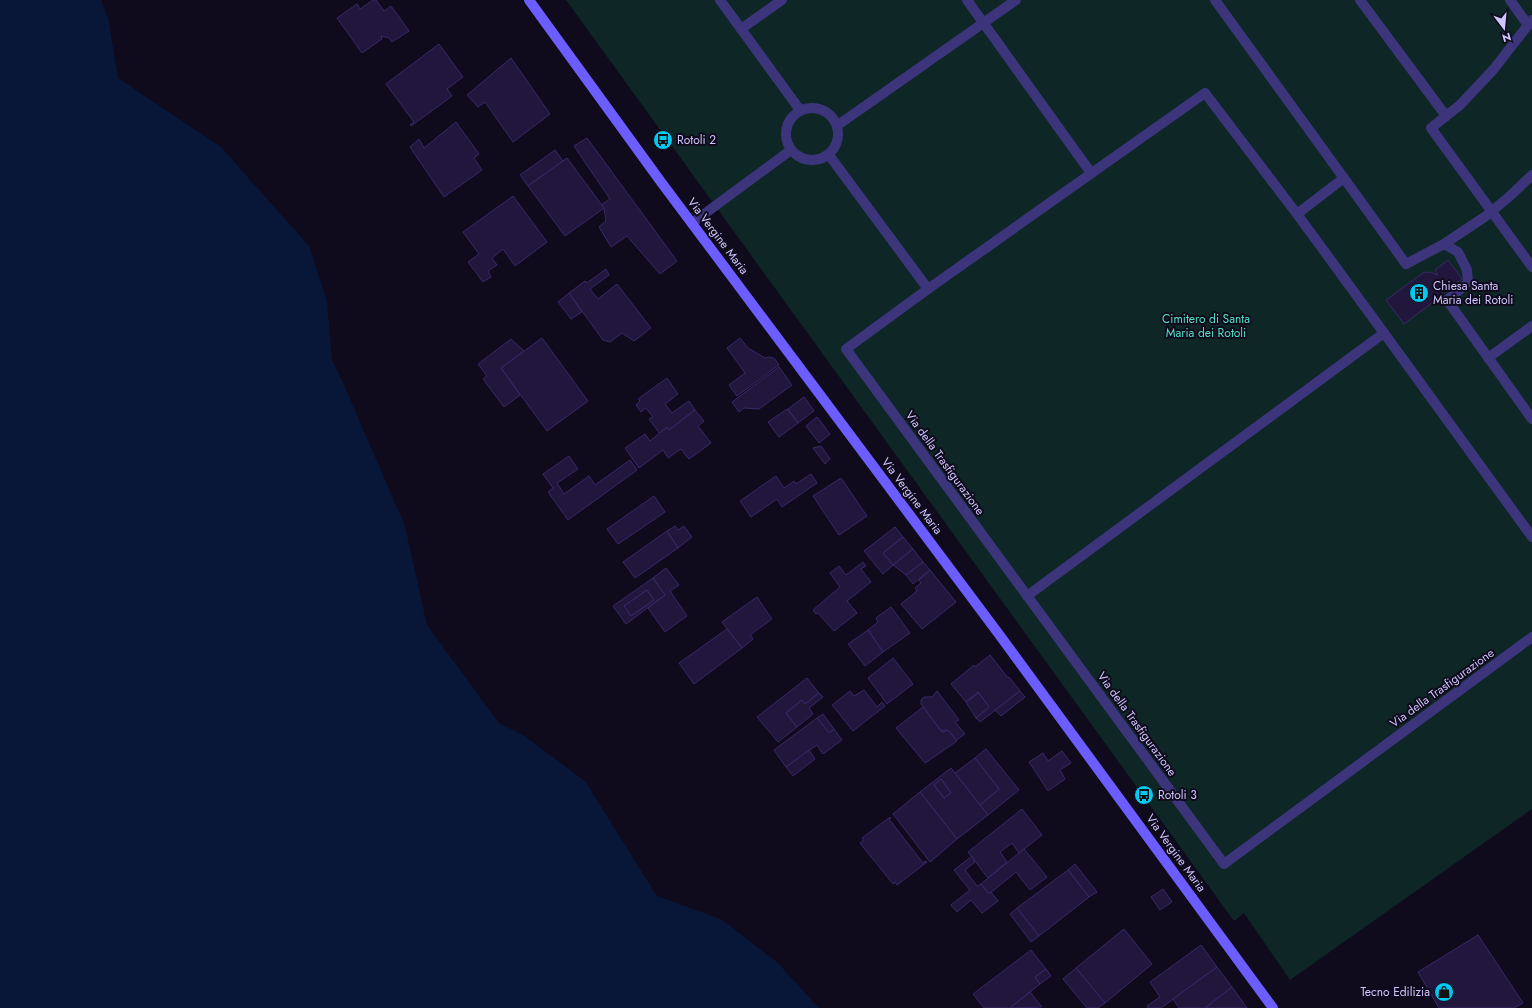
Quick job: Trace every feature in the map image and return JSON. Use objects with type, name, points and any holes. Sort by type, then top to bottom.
[{"type":"main road","name":"Via Vergine Maria","points":[[528,0],[692,223],[998,633],[1274,1008]]},
{"type":"lane","points":[[720,0],[800,110]]},
{"type":"lane","points":[[741,29],[782,0]]},
{"type":"lane","points":[[967,0],[1091,173]]},
{"type":"lane","points":[[838,125],[1016,0]]},
{"type":"lane","points":[[1214,0],[1406,264],[1444,244],[1492,211],[1532,175]]},
{"type":"lane","points":[[1360,0],[1446,116]]},
{"type":"lane","points":[[1510,0],[1530,23],[1493,70],[1460,105],[1431,128],[1532,267]]},
{"type":"lane","points":[[829,155],[928,289],[1205,93],[1297,214],[1532,537]]},
{"type":"lane","points":[[808,107],[826,111],[833,117],[838,125],[839,133],[835,149],[822,159],[813,161],[797,156],[791,150],[787,142],[787,129],[792,116],[800,110],[808,107]]},
{"type":"lane","points":[[692,223],[791,150]]},
{"type":"lane","points":[[1297,214],[1344,178]]},
{"type":"lane","points":[[1444,244],[1458,252],[1467,270],[1468,283],[1447,300],[1532,419]]},
{"type":"lane","name":"Via della Trasfigurazione","points":[[928,289],[846,349],[1224,864],[1532,637]]},
{"type":"lane","points":[[1488,358],[1532,326]]},
{"type":"lane","points":[[1027,596],[1384,333]]},
{"type":"green space","name":"Cimitero di Santa Maria dei Rotoli","points":[[566,0],[1532,0],[1532,809],[1290,980],[1244,913],[1234,921]]},
{"type":"water","points":[[0,0],[101,0],[108,17],[118,78],[221,147],[309,246],[327,300],[332,360],[405,526],[427,625],[499,723],[523,735],[585,781],[657,896],[721,919],[778,963],[819,1008],[0,1008]]},
{"type":"building","points":[[373,0],[376,0],[384,11],[391,6],[409,31],[392,42],[389,38],[381,36],[382,39],[362,53],[337,18],[357,4],[360,9]]},
{"type":"building","points":[[439,44],[463,77],[447,89],[452,96],[411,126],[410,125],[414,122],[386,84]]},
{"type":"building","points":[[511,58],[550,114],[513,142],[485,102],[478,107],[467,95]]},
{"type":"building","points":[[456,122],[479,154],[474,158],[482,170],[444,197],[410,147],[419,139],[424,148]]},
{"type":"building","points":[[587,138],[677,261],[660,274],[627,236],[611,247],[599,227],[606,221],[604,208],[601,205],[610,199],[574,146]]},
{"type":"building","points":[[555,150],[563,161],[528,186],[520,175]]},
{"type":"building","points":[[567,158],[604,208],[565,236],[528,186]]},
{"type":"building","points":[[513,196],[547,242],[515,266],[503,249],[492,258],[497,265],[488,271],[491,277],[483,282],[468,262],[479,254],[463,232]]},
{"type":"building","name":"Chiesa Santa Maria dei Rotoli","points":[[1448,260],[1462,279],[1449,288],[1446,283],[1441,296],[1404,324],[1386,300],[1423,273],[1430,272],[1438,275],[1435,270]]},
{"type":"building","points":[[606,269],[609,275],[590,289],[598,299],[617,284],[651,328],[634,341],[622,333],[610,342],[603,340],[569,293],[585,281],[587,283]]},
{"type":"building","points":[[569,293],[582,312],[571,319],[558,302]]},
{"type":"building","points":[[542,338],[588,401],[547,431],[501,368]]},
{"type":"building","points":[[740,338],[748,348],[765,358],[770,357],[775,359],[779,365],[737,396],[729,385],[745,373],[727,348]]},
{"type":"building","points":[[511,339],[524,351],[501,368],[520,395],[504,407],[483,379],[487,376],[478,364]]},
{"type":"building","points":[[779,367],[792,385],[759,409],[744,408],[739,412],[732,402]]},
{"type":"building","points":[[667,378],[678,394],[665,404],[672,413],[689,401],[695,410],[669,430],[667,427],[660,434],[649,419],[653,417],[646,408],[641,412],[636,405],[640,401],[638,399]]},
{"type":"building","points":[[804,397],[814,411],[798,423],[788,409]]},
{"type":"building","points":[[787,409],[798,423],[779,437],[768,422]]},
{"type":"building","points":[[695,410],[704,421],[698,426],[711,443],[689,459],[681,449],[668,458],[663,450],[639,468],[625,448],[645,434],[650,441],[667,427],[669,430]]},
{"type":"building","points":[[817,417],[830,434],[819,443],[806,426]]},
{"type":"building","points":[[821,446],[830,459],[825,464],[813,448]]},
{"type":"building","points":[[569,456],[578,469],[557,483],[564,494],[589,476],[595,485],[630,460],[637,470],[568,520],[548,492],[553,488],[543,474]]},
{"type":"building","points":[[811,474],[817,483],[782,507],[777,499],[751,517],[740,501],[776,476],[784,488],[794,481],[796,484]]},
{"type":"building","points":[[841,478],[867,516],[839,535],[813,496]]},
{"type":"building","points":[[654,496],[665,512],[618,544],[607,529]]},
{"type":"building","points":[[675,526],[678,530],[684,526],[692,537],[678,548],[667,531]]},
{"type":"building","points":[[895,527],[903,537],[883,553],[893,565],[883,574],[864,551]]},
{"type":"building","points":[[667,531],[678,548],[635,578],[623,562]]},
{"type":"building","points":[[903,537],[913,549],[893,565],[883,553]]},
{"type":"building","points":[[913,549],[923,562],[906,575],[893,565]]},
{"type":"building","points":[[863,562],[866,566],[861,569],[871,582],[847,601],[857,613],[834,631],[818,613],[816,614],[813,610],[840,587],[830,573],[839,566],[846,575]]},
{"type":"building","points":[[923,562],[930,570],[913,584],[906,575]]},
{"type":"building","points":[[666,568],[679,585],[670,591],[687,616],[665,632],[648,608],[665,595],[653,578]]},
{"type":"building","points":[[930,570],[956,602],[922,629],[901,604],[917,591],[915,588],[921,583],[919,580]]},
{"type":"building","points":[[653,578],[665,595],[626,624],[613,606]],"holes":[[[647,590],[654,600],[631,616],[624,606]]]},
{"type":"building","points":[[647,590],[654,600],[631,616],[624,606]]},
{"type":"building","points":[[757,597],[772,619],[750,635],[753,639],[742,648],[722,622]]},
{"type":"building","points":[[891,607],[910,633],[883,652],[868,630],[878,622],[876,618]]},
{"type":"building","points":[[727,629],[742,648],[694,684],[679,663]]},
{"type":"building","points":[[868,630],[883,652],[865,666],[848,644]]},
{"type":"building","points":[[990,655],[1020,691],[980,722],[976,718],[989,707],[978,692],[966,702],[951,684],[974,665],[975,667]]},
{"type":"building","points":[[893,658],[913,684],[887,704],[868,678]]},
{"type":"building","points":[[807,678],[819,693],[805,704],[802,700],[786,713],[797,727],[778,742],[757,717]]},
{"type":"building","points":[[864,690],[877,707],[882,702],[885,706],[853,731],[832,705],[850,691],[854,696]]},
{"type":"building","points":[[937,691],[959,720],[955,722],[965,734],[956,740],[948,730],[941,731],[921,704],[921,700],[924,697],[932,697]]},
{"type":"building","points":[[1020,691],[1025,697],[1001,716],[995,710]]},
{"type":"building","points":[[819,693],[823,697],[809,708],[813,714],[797,727],[786,713],[802,700],[805,704]]},
{"type":"building","points":[[979,693],[989,707],[976,718],[966,702]]},
{"type":"building","points":[[923,707],[941,731],[943,732],[948,730],[957,741],[925,763],[896,728]]},
{"type":"building","points":[[823,714],[834,729],[829,733],[817,718]]},
{"type":"building","points":[[817,718],[829,733],[834,729],[842,740],[823,754],[817,745],[786,767],[774,750]]},
{"type":"building","points":[[986,749],[1019,790],[988,815],[980,805],[999,789],[975,758]]},
{"type":"building","points":[[809,750],[815,759],[793,776],[786,767]]},
{"type":"building","points":[[1062,751],[1071,763],[1060,770],[1065,779],[1048,791],[1029,762],[1043,753],[1048,761]]},
{"type":"building","points":[[975,758],[999,789],[980,805],[955,773]]},
{"type":"building","points":[[951,768],[988,815],[957,839],[920,792]],"holes":[[[941,779],[951,793],[944,798],[934,785]]]},
{"type":"building","points":[[941,779],[951,793],[944,798],[934,785]]},
{"type":"building","points":[[920,792],[957,839],[930,862],[893,814]]},
{"type":"building","points":[[1022,809],[1042,835],[1019,853],[1012,843],[1000,852],[1007,862],[988,878],[968,852]]},
{"type":"building","points":[[890,817],[891,818],[889,819],[923,863],[925,861],[927,862],[897,885],[895,882],[893,884],[860,843],[864,840],[862,838]]},
{"type":"building","points":[[1024,849],[1047,877],[1030,890],[1016,872],[989,894],[981,884]]},
{"type":"building","points":[[972,856],[975,862],[965,870],[977,886],[981,884],[989,894],[991,892],[998,901],[982,913],[971,900],[957,912],[951,905],[970,890],[954,870]]},
{"type":"building","points":[[1075,864],[1097,892],[1089,897],[1068,870]]},
{"type":"building","points":[[1068,870],[1089,897],[1039,936],[1017,908]]},
{"type":"building","points":[[1163,889],[1172,902],[1160,910],[1151,897]]},
{"type":"building","points":[[1017,908],[1039,936],[1031,942],[1010,914]]},
{"type":"building","points":[[1124,929],[1152,964],[1105,1003],[1076,968]]},
{"type":"building","points":[[1478,935],[1523,1003],[1514,1008],[1439,1008],[1418,972]]},
{"type":"building","points":[[1201,945],[1217,967],[1161,1008],[1148,1008],[1147,1006],[1160,997],[1150,982]]},
{"type":"building","points":[[1031,950],[1046,969],[1035,977],[1040,984],[1010,1008],[984,1008],[973,994]]},
{"type":"building","points":[[1217,967],[1232,987],[1205,1008],[1179,1008],[1173,999]]},
{"type":"building","points":[[1076,968],[1105,1003],[1098,1008],[1087,1008],[1063,979]]},
{"type":"building","points":[[1046,969],[1051,976],[1040,984],[1035,977]]},
{"type":"building","points":[[1232,987],[1247,1008],[1205,1008]]},
{"type":"building","points":[[1030,992],[1042,1007],[1010,1008]]},
{"type":"place","name":"Rotoli 2","points":[[663,140]]},
{"type":"place","name":"Chiesa Santa Maria dei Rotoli","points":[[1419,293]]},
{"type":"place","name":"Rotoli 3","points":[[1144,795]]},
{"type":"place","name":"Tecno Edilizia","points":[[1444,992]]}]
